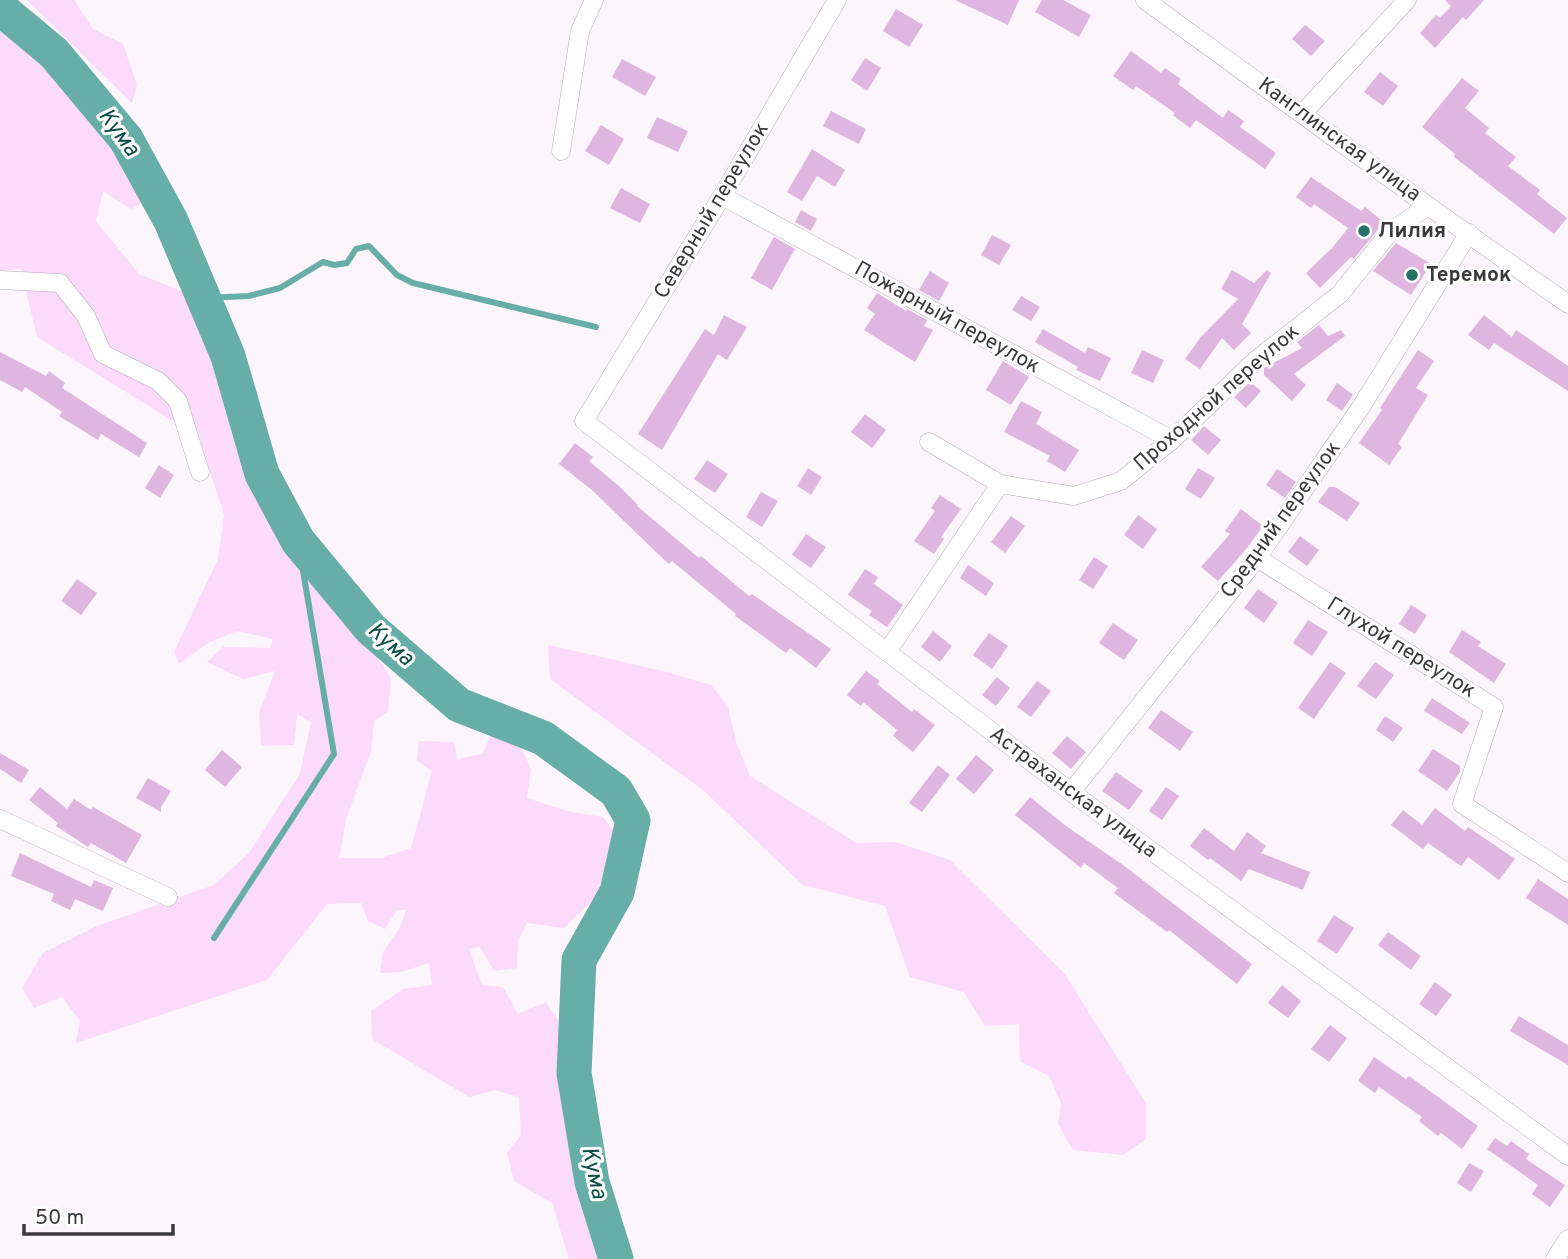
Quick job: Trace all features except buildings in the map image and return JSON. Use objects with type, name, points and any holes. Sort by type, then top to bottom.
[{"type":"street","points":[[561,151],[580,31],[594,0]]},
{"type":"street","name":"Северный переулок","points":[[584,421],[722,196],[837,0]]},
{"type":"street","name":"Канглинская улица","points":[[1145,0],[1428,206],[1568,304]]},
{"type":"street","points":[[1303,113],[1407,0]]},
{"type":"street","name":"Пожарный переулок","points":[[722,196],[1172,440]]},
{"type":"street","name":"Проходной переулок","points":[[1000,484],[1074,496],[1121,481],[1172,440],[1256,360],[1340,294],[1390,232],[1428,206]]},
{"type":"street","name":"Средний переулок","points":[[1072,792],[1257,558],[1362,407],[1469,233]]},
{"type":"street","points":[[0,280],[60,284],[86,316],[103,354],[158,381],[178,401],[200,472]]},
{"type":"street","name":"Астраханская улица","points":[[584,421],[1072,792],[1568,1156]]},
{"type":"street","points":[[887,652],[1000,484],[929,442]]},
{"type":"street","name":"Глухой переулок","points":[[1257,558],[1494,706],[1462,804],[1568,873]]},
{"type":"street","points":[[0,820],[168,897]]},
{"type":"street","points":[[1555,1259],[1568,1239]]},
{"type":"shaded area","points":[[27,0],[74,0],[93,29],[123,44],[137,85],[132,103]]},
{"type":"shaded area","points":[[0,25],[20,42],[142,177],[145,200],[131,209],[103,191],[96,221],[139,274],[184,292],[213,355],[252,479],[287,542],[333,611],[366,641],[391,678],[388,712],[374,721],[371,752],[347,816],[339,858],[382,858],[411,848],[432,771],[417,761],[419,741],[454,742],[457,759],[483,754],[491,734],[516,738],[531,769],[527,798],[571,812],[603,817],[614,831],[606,887],[564,928],[527,923],[518,941],[517,968],[494,971],[480,947],[469,949],[482,985],[503,987],[518,1014],[546,1002],[560,1023],[563,1070],[578,1184],[600,1259],[569,1259],[552,1203],[514,1181],[507,1153],[521,1135],[519,1097],[495,1090],[469,1097],[372,1039],[371,1011],[403,989],[432,985],[429,963],[401,972],[380,973],[383,952],[400,927],[406,910],[397,910],[385,929],[368,921],[361,903],[327,904],[267,980],[76,1043],[80,1021],[62,997],[34,1008],[22,988],[43,953],[97,926],[214,885],[249,853],[300,774],[311,722],[297,714],[294,745],[261,746],[259,712],[275,671],[243,679],[207,662],[223,647],[270,648],[273,639],[237,631],[208,643],[179,664],[174,652],[218,559],[224,515],[199,437],[37,337],[21,269],[0,271]]},
{"type":"shaded area","points":[[548,645],[663,671],[711,685],[728,706],[736,742],[750,776],[856,843],[895,842],[950,860],[1064,973],[1146,1103],[1146,1139],[1123,1155],[1073,1150],[1058,1124],[1061,1103],[1049,1076],[1020,1061],[1019,1024],[985,1026],[964,992],[910,977],[885,906],[803,885],[703,790],[550,679]]},
{"type":"waterway","name":"Кума","points":[[0,8],[54,53],[126,139],[171,221],[228,356],[262,474],[298,541],[371,629],[459,705],[543,738],[616,791],[633,820],[617,892],[579,960],[574,1073],[592,1182],[616,1259]]},
{"type":"waterway","points":[[204,298],[249,296],[280,288],[323,262],[334,265],[347,263],[356,249],[369,246],[397,275],[413,283],[596,327]]},
{"type":"waterway","points":[[214,938],[334,754],[298,541]]},
{"type":"place","name":"Лилия","points":[[1364,231]]},
{"type":"place","name":"Теремок","points":[[1412,275]]}]
